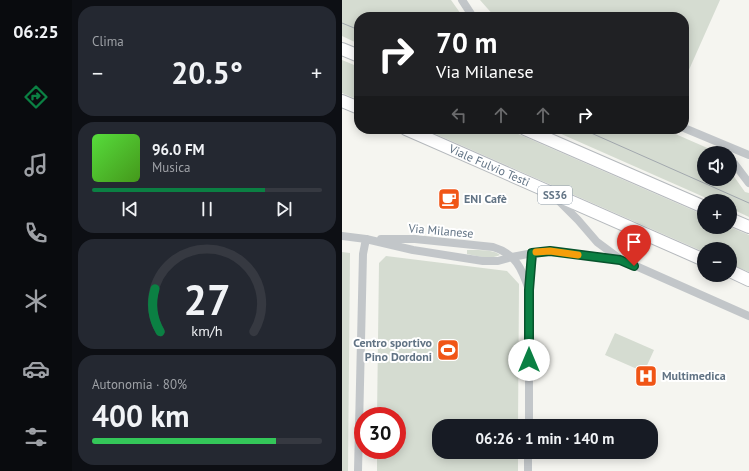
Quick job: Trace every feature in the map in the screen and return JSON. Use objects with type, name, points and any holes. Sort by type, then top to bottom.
[{"type":"main road","points":[[342,49],[354,54]]},
{"type":"main road","points":[[342,101],[354,106]]},
{"type":"main road","name":"Viale Fulvio Testi","points":[[417,134],[697,257]]},
{"type":"main road","points":[[536,134],[697,204]]},
{"type":"main road","points":[[737,221],[749,227]]},
{"type":"main road","points":[[737,275],[749,280]]},
{"type":"street","points":[[462,0],[470,12]]},
{"type":"street","points":[[689,130],[749,155]]},
{"type":"street","points":[[737,167],[749,183]]},
{"type":"street","points":[[550,192],[578,220],[597,242],[620,260]]},
{"type":"street","name":"Via Milanese","points":[[342,236],[366,239],[413,250],[470,260],[498,261],[532,253],[550,251],[620,260],[749,316]]},
{"type":"street","points":[[358,471],[364,254],[366,239]]},
{"type":"street","name":"Via Milanese","points":[[366,239],[415,239],[493,247],[504,250],[512,257]]},
{"type":"street","points":[[529,419],[529,290],[532,253]]},
{"type":"street","points":[[512,257],[520,267],[529,290]]},
{"type":"street","points":[[528,459],[528,471]]},
{"type":"shaded area","points":[[342,0],[451,0],[459,12],[354,12],[354,42],[342,36]]},
{"type":"shaded area","points":[[480,0],[720,0],[689,70],[689,12],[491,12]]},
{"type":"shaded area","points":[[342,60],[354,65],[354,98],[342,93]]},
{"type":"shaded area","points":[[435,134],[518,134],[697,212],[697,234],[737,234],[737,230],[749,235],[749,272],[737,267],[737,242],[697,242],[697,249]]},
{"type":"shaded area","points":[[561,134],[675,134],[703,146],[697,146],[697,186],[737,186],[737,181],[745,192],[749,193],[749,217],[737,211],[737,194],[697,194]]},
{"type":"shaded area","points":[[467,250],[489,251],[500,255],[492,257],[479,257],[467,254]]},
{"type":"shaded area","points":[[342,252],[350,253],[348,471],[342,471]]},
{"type":"shaded area","name":"Centro sportivo Pino Dordoni","points":[[386,256],[507,271],[519,284],[518,419],[432,419],[432,459],[518,459],[518,471],[377,471],[377,459],[406,459],[406,407],[377,407],[379,263]]},
{"type":"shaded area","points":[[615,333],[654,350],[644,372],[605,355]]},
{"type":"tram line","points":[[342,23],[354,28]]},
{"type":"tram line","points":[[593,134],[749,203]]},
{"type":"slow traffic","points":[[536,252],[550,251],[578,255]]},
{"type":"place","name":"ENI Cafè","points":[[449,199]]},
{"type":"place","name":"Centro sportivo Pino Dordoni","points":[[448,350]]},
{"type":"place","name":"Multimedica","points":[[646,376]]},
{"type":"route","points":[[529,360],[529,290],[532,253],[550,251],[620,260],[634,266]]}]
